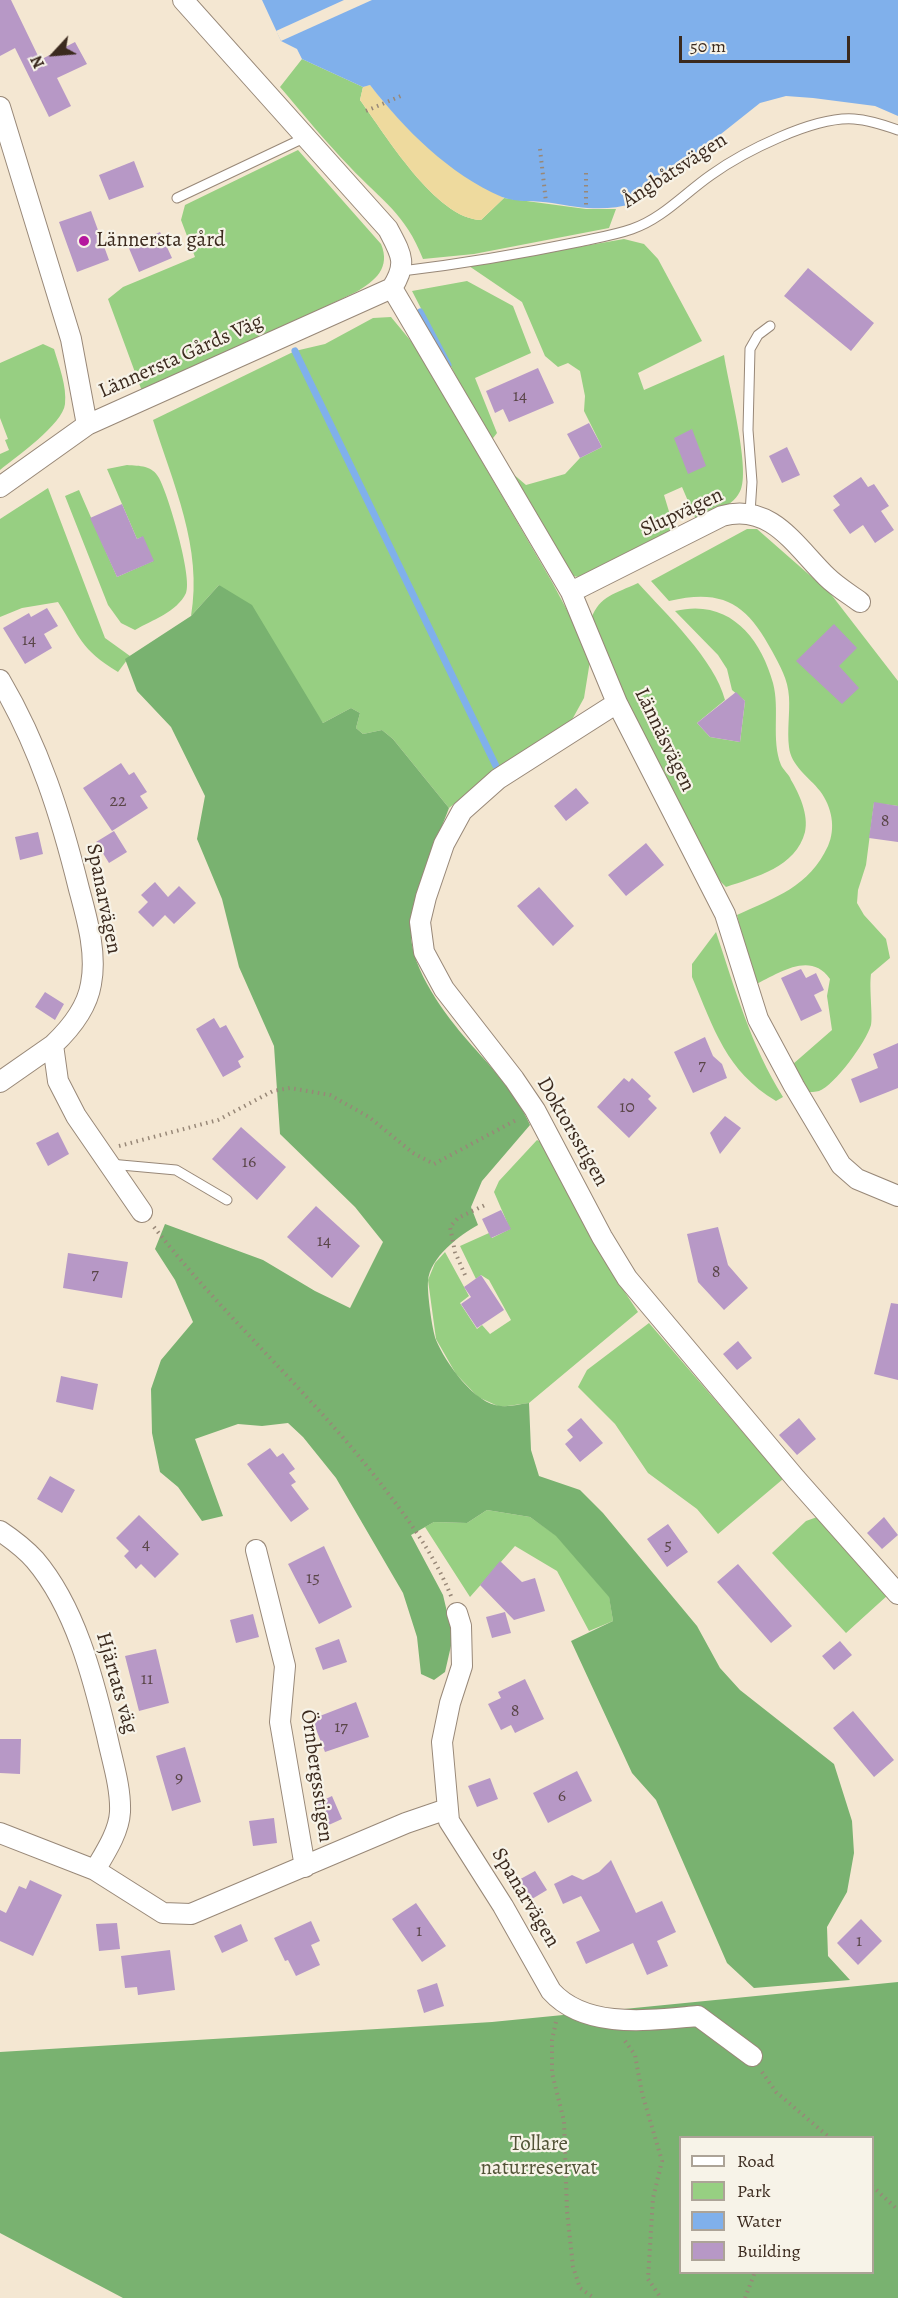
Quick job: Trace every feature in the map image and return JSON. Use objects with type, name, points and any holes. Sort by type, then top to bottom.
[{"type":"street","points":[[183,0],[388,229],[401,256],[402,271],[392,288]]},
{"type":"street","points":[[0,107],[71,339],[87,425]]},
{"type":"street","name":"Lännersta Gårds Väg","points":[[0,487],[87,425],[392,288]]},
{"type":"street","name":"Lännäsvägen","points":[[392,288],[571,592],[617,703],[725,914],[758,1019],[828,1148],[841,1165],[857,1179],[898,1197]]},
{"type":"street","name":"Slupvägen","points":[[571,592],[722,516],[737,512],[750,513],[781,528],[828,578],[860,602]]},
{"type":"street","name":"Spanarvägen","points":[[0,680],[26,729],[48,779],[64,830],[91,946],[93,972],[88,994],[67,1031],[53,1045],[0,1082]]},
{"type":"street","name":"Doktorsstigen","points":[[617,703],[498,779],[462,811],[444,844],[420,922],[424,952],[444,989],[514,1079],[535,1110],[602,1237],[627,1278],[796,1479],[898,1594]]},
{"type":"street","points":[[53,1045],[58,1081],[76,1116],[142,1212]]},
{"type":"street","name":"Hjärtats väg","points":[[0,1531],[35,1560],[46,1576],[76,1631],[88,1663],[116,1774],[120,1813],[116,1830],[95,1870]]},
{"type":"street","name":"Örnbergsstigen","points":[[256,1550],[285,1666],[280,1722],[305,1867]]},
{"type":"street","name":"Spanarvägen","points":[[458,1613],[461,1626],[462,1666],[450,1703],[442,1742],[449,1821],[503,1906],[551,1991],[560,2001],[586,2015],[633,2022],[698,2016],[752,2056]]},
{"type":"street","name":"Örnbergsstigen","points":[[0,1833],[95,1870],[155,1909],[178,1915],[191,1914],[406,1823],[447,1809]]},
{"type":"lane","name":"Ångbåtsvägen","points":[[402,271],[509,255],[633,229],[655,218],[744,154],[770,142],[834,120],[853,119],[898,130]]},
{"type":"lane","points":[[177,198],[306,137]]},
{"type":"lane","points":[[750,513],[752,482],[748,430],[750,349],[758,335],[770,326]]},
{"type":"lane","points":[[103,1157],[176,1170],[227,1200]]},
{"type":"path","points":[[366,111],[403,94]]},
{"type":"path","points":[[540,149],[546,202]]},
{"type":"path","points":[[586,173],[586,209]]},
{"type":"path","points":[[103,1157],[218,1120],[273,1091],[290,1088],[330,1095],[369,1117],[412,1153],[434,1164],[535,1110]]},
{"type":"path","points":[[465,1275],[454,1252],[450,1227],[458,1218],[487,1204]]},
{"type":"path","points":[[142,1212],[192,1273],[316,1405],[368,1468],[425,1545],[442,1572],[458,1613]]},
{"type":"path","points":[[560,2001],[552,2040],[552,2073],[564,2121],[567,2211],[573,2267],[580,2288],[594,2298]]},
{"type":"path","points":[[603,2016],[635,2055],[642,2093],[655,2129],[662,2161],[653,2198],[648,2279],[661,2298]]},
{"type":"path","points":[[752,2056],[776,2092],[828,2136]]},
{"type":"path","points":[[874,2187],[898,2210]]},
{"type":"path","points":[[745,2298],[754,2274]]},
{"type":"green space","points":[[302,59],[363,87],[360,100],[397,153],[430,191],[447,206],[464,216],[481,220],[504,198],[586,209],[616,209],[609,228],[474,254],[423,259],[416,243],[392,208],[341,157],[280,87]]},
{"type":"green space","points":[[298,150],[381,244],[384,260],[379,273],[356,292],[143,394],[108,299],[123,287],[195,257],[181,220],[185,205]]},
{"type":"green space","points":[[624,239],[644,244],[658,259],[702,341],[638,373],[644,390],[724,355],[741,444],[743,478],[741,489],[734,500],[697,522],[682,487],[664,495],[674,528],[664,539],[586,578],[572,576],[509,474],[512,473],[526,485],[565,474],[580,458],[602,447],[584,411],[585,396],[580,371],[568,363],[558,367],[545,356],[522,302],[469,266]]},
{"type":"green space","points":[[467,281],[513,306],[531,353],[475,378],[497,433],[490,442],[412,291]]},
{"type":"green space","points":[[391,317],[415,346],[552,582],[584,642],[590,661],[584,698],[568,727],[481,782],[449,808],[393,739],[382,730],[363,734],[356,728],[360,713],[351,708],[323,723],[219,585],[191,616],[194,591],[190,541],[177,492],[153,420],[295,351],[325,344],[373,318]]},
{"type":"green space","points":[[43,344],[54,349],[64,383],[65,404],[62,412],[48,430],[0,470],[0,454],[9,450],[5,440],[8,439],[0,418],[0,363]]},
{"type":"green space","points":[[127,465],[149,468],[159,478],[183,554],[187,584],[186,593],[177,605],[164,615],[135,630],[121,623],[108,605],[65,496],[79,490],[117,577],[153,561],[142,537],[137,539],[107,469]]},
{"type":"green space","points":[[48,488],[105,638],[130,656],[118,672],[105,664],[82,642],[58,602],[22,608],[0,617],[0,519]]},
{"type":"green space","points":[[747,529],[757,529],[830,593],[898,681],[898,806],[874,803],[866,865],[858,890],[857,903],[864,915],[886,939],[890,958],[871,974],[871,1025],[863,1042],[833,1081],[816,1092],[805,1092],[793,1064],[832,1030],[827,996],[830,979],[822,970],[803,965],[783,971],[754,985],[737,915],[778,896],[811,872],[828,846],[832,832],[830,811],[820,791],[797,766],[790,754],[787,684],[772,651],[753,622],[743,611],[719,599],[688,597],[669,601],[651,581]]},
{"type":"green space","points":[[638,583],[688,638],[720,685],[725,700],[697,723],[710,737],[740,742],[745,701],[732,690],[727,669],[718,655],[675,611],[694,608],[711,610],[739,624],[760,650],[773,683],[778,755],[782,767],[800,798],[806,819],[805,832],[793,854],[784,862],[762,874],[726,887],[719,880],[633,725],[591,619],[604,600]]},
{"type":"green space","points":[[219,585],[252,605],[323,723],[351,708],[360,713],[356,728],[363,734],[382,730],[393,739],[449,808],[415,901],[411,934],[413,948],[423,977],[440,1005],[510,1091],[530,1125],[482,1181],[471,1207],[478,1225],[447,1248],[430,1272],[428,1293],[436,1340],[462,1381],[481,1398],[491,1404],[501,1406],[529,1403],[531,1450],[539,1476],[580,1490],[603,1513],[697,1626],[720,1668],[740,1690],[834,1764],[852,1821],[854,1853],[847,1892],[827,1927],[828,1956],[850,1980],[754,1988],[727,1963],[656,1800],[632,1773],[571,1641],[613,1621],[609,1597],[556,1536],[530,1517],[487,1510],[467,1523],[434,1522],[411,1535],[443,1595],[453,1637],[445,1672],[434,1680],[421,1674],[417,1637],[403,1593],[336,1478],[303,1437],[288,1423],[262,1426],[238,1424],[195,1439],[223,1516],[202,1521],[178,1487],[160,1472],[152,1433],[151,1389],[161,1360],[193,1322],[175,1280],[155,1249],[165,1224],[263,1260],[315,1291],[350,1308],[383,1242],[355,1207],[280,1134],[274,1046],[239,967],[222,899],[197,839],[205,796],[171,727],[137,691],[125,659],[191,616]]},
{"type":"green space","points":[[716,932],[753,1037],[783,1097],[776,1101],[759,1089],[733,1062],[715,1031],[692,977],[692,964]]},
{"type":"green space","points":[[537,1140],[549,1151],[587,1230],[638,1312],[529,1403],[500,1407],[478,1397],[456,1374],[436,1339],[428,1280],[435,1263],[445,1252],[469,1296],[460,1303],[477,1329],[482,1325],[490,1334],[511,1320],[489,1280],[481,1275],[476,1279],[460,1246],[489,1233],[492,1238],[510,1229],[494,1192],[499,1181]]},
{"type":"green space","points":[[649,1323],[783,1479],[718,1534],[697,1509],[648,1473],[615,1424],[578,1387],[587,1370]]},
{"type":"green space","points":[[487,1510],[530,1517],[557,1536],[609,1596],[613,1621],[589,1631],[557,1571],[515,1546],[470,1597],[425,1527],[434,1522],[467,1523]]},
{"type":"green space","points":[[820,1516],[888,1595],[846,1633],[772,1553],[806,1521]]},
{"type":"green space","name":"Tollare naturreservat","points":[[898,1982],[898,2298],[123,2298],[0,2233],[0,2052],[492,2022]]},
{"type":"sand","points":[[370,85],[400,120],[431,149],[465,174],[504,198],[481,220],[464,216],[447,206],[430,191],[397,153],[360,100],[363,87]]},
{"type":"water","points":[[262,0],[898,0],[898,116],[875,106],[786,96],[760,103],[634,203],[613,208],[593,208],[514,200],[502,197],[483,187],[446,163],[413,134],[370,85],[363,87],[302,59],[297,49],[281,41]]},
{"type":"pier","points":[[344,0],[372,0],[281,41],[276,31]]},
{"type":"building","points":[[0,0],[11,0],[40,60],[75,42],[87,64],[57,78],[71,106],[49,117],[15,48],[0,56]]},
{"type":"building","points":[[134,161],[144,187],[109,200],[99,175]]},
{"type":"building","name":"Lännersta gård","points":[[91,211],[109,260],[77,272],[59,222]]},
{"type":"building","points":[[160,232],[172,258],[139,272],[128,246]]},
{"type":"building","points":[[808,268],[874,323],[851,351],[784,296]]},
{"type":"building","points":[[538,368],[554,403],[509,422],[503,409],[495,413],[486,391]]},
{"type":"building","points":[[589,423],[602,447],[580,458],[567,434]]},
{"type":"building","points":[[692,429],[706,466],[688,474],[674,438]]},
{"type":"building","points":[[787,447],[800,475],[782,483],[769,456]]},
{"type":"building","points":[[861,477],[868,487],[874,484],[889,506],[881,511],[894,530],[875,543],[863,525],[850,534],[833,510],[840,505],[833,496]]},
{"type":"building","points":[[122,504],[137,539],[143,536],[154,561],[117,577],[90,518]]},
{"type":"building","points":[[47,608],[58,626],[44,634],[52,648],[25,664],[3,628],[29,613],[31,617]]},
{"type":"building","points":[[834,624],[857,648],[839,666],[859,688],[842,704],[796,661]]},
{"type":"building","points":[[736,692],[745,701],[740,742],[710,737],[697,723]]},
{"type":"building","points":[[121,763],[129,775],[134,772],[147,792],[140,796],[148,808],[112,831],[83,788]]},
{"type":"building","points":[[576,788],[589,803],[566,821],[554,806]]},
{"type":"building","points":[[874,802],[898,806],[898,842],[869,838]]},
{"type":"building","points":[[114,831],[127,852],[109,863],[96,842]]},
{"type":"building","points":[[38,832],[43,854],[20,860],[15,837]]},
{"type":"building","points":[[646,843],[664,865],[626,896],[608,875]]},
{"type":"building","points":[[155,882],[168,897],[179,886],[196,903],[174,924],[165,915],[153,927],[138,912],[148,902],[141,895]]},
{"type":"building","points":[[539,887],[574,926],[553,946],[517,906]]},
{"type":"building","points":[[801,969],[806,978],[816,973],[824,990],[814,995],[822,1011],[801,1021],[781,978]]},
{"type":"building","points":[[45,992],[64,1004],[55,1020],[35,1007]]},
{"type":"building","points":[[214,1018],[220,1028],[226,1025],[244,1057],[238,1061],[241,1067],[223,1077],[196,1029]]},
{"type":"building","points":[[705,1037],[713,1056],[722,1064],[727,1078],[693,1093],[674,1052]]},
{"type":"building","points":[[898,1043],[898,1088],[860,1103],[851,1079],[878,1068],[873,1054]]},
{"type":"building","points":[[624,1078],[629,1082],[632,1078],[651,1096],[648,1099],[657,1108],[629,1138],[597,1107]]},
{"type":"building","points":[[725,1116],[741,1128],[720,1154],[710,1133]]},
{"type":"building","points":[[241,1127],[286,1167],[257,1200],[212,1159]]},
{"type":"building","points":[[58,1132],[69,1154],[48,1166],[36,1143]]},
{"type":"building","points":[[316,1206],[360,1246],[332,1278],[287,1237]]},
{"type":"building","points":[[501,1210],[511,1229],[491,1238],[482,1219]]},
{"type":"building","points":[[718,1227],[728,1265],[748,1288],[724,1310],[698,1282],[687,1234]]},
{"type":"building","points":[[68,1253],[128,1262],[122,1298],[63,1288]]},
{"type":"building","points":[[481,1275],[504,1310],[477,1328],[461,1304],[471,1297],[464,1287]]},
{"type":"building","points":[[891,1303],[898,1304],[898,1380],[874,1374]]},
{"type":"building","points":[[738,1341],[752,1358],[737,1370],[723,1354]]},
{"type":"building","points":[[61,1376],[98,1384],[93,1410],[56,1402]]},
{"type":"building","points":[[581,1418],[603,1443],[580,1462],[565,1444],[573,1437],[567,1430]]},
{"type":"building","points":[[799,1418],[816,1439],[797,1455],[779,1435]]},
{"type":"building","points":[[270,1448],[277,1457],[283,1453],[295,1469],[289,1473],[296,1482],[291,1485],[309,1509],[291,1522],[247,1464]]},
{"type":"building","points":[[50,1476],[75,1490],[62,1513],[37,1499]]},
{"type":"building","points":[[139,1515],[179,1554],[155,1578],[141,1564],[136,1569],[124,1556],[129,1551],[116,1538]]},
{"type":"building","points":[[884,1517],[898,1535],[882,1549],[867,1533]]},
{"type":"building","points":[[668,1524],[688,1552],[667,1567],[647,1539]]},
{"type":"building","points":[[324,1546],[352,1607],[319,1624],[288,1564]]},
{"type":"building","points":[[500,1561],[522,1582],[535,1578],[545,1611],[514,1620],[480,1585]]},
{"type":"building","points":[[738,1564],[792,1626],[771,1643],[717,1582]]},
{"type":"building","points":[[505,1612],[511,1633],[492,1638],[486,1617]]},
{"type":"building","points":[[253,1614],[259,1637],[236,1643],[230,1620]]},
{"type":"building","points":[[339,1639],[347,1662],[323,1670],[315,1648]]},
{"type":"building","points":[[840,1641],[852,1655],[834,1670],[822,1656]]},
{"type":"building","points":[[156,1649],[169,1703],[139,1711],[125,1656]]},
{"type":"building","points":[[525,1679],[544,1719],[515,1733],[511,1725],[501,1730],[488,1704],[501,1698],[498,1692]]},
{"type":"building","points":[[356,1702],[369,1737],[325,1752],[312,1719]]},
{"type":"building","points":[[853,1711],[894,1760],[874,1777],[833,1728]]},
{"type":"building","points":[[0,1739],[21,1739],[20,1774],[0,1773]]},
{"type":"building","points":[[185,1747],[201,1802],[172,1811],[156,1756]]},
{"type":"building","points":[[577,1771],[592,1801],[548,1823],[533,1793]]},
{"type":"building","points":[[490,1778],[498,1799],[477,1807],[468,1786]]},
{"type":"building","points":[[332,1796],[342,1819],[322,1828],[313,1805]]},
{"type":"building","points":[[274,1818],[277,1843],[253,1846],[249,1821]]},
{"type":"building","points":[[611,1860],[636,1913],[662,1901],[676,1932],[657,1941],[668,1966],[647,1975],[633,1943],[586,1964],[576,1942],[600,1931],[581,1896],[563,1904],[554,1884],[572,1875],[583,1880],[599,1872]]},
{"type":"building","points":[[535,1871],[547,1890],[527,1902],[515,1882]]},
{"type":"building","points":[[30,1880],[62,1895],[33,1956],[0,1941],[0,1910],[6,1913],[19,1886],[26,1889]]},
{"type":"building","points":[[416,1903],[446,1946],[422,1962],[392,1919]]},
{"type":"building","points":[[861,1919],[882,1941],[858,1965],[837,1943]]},
{"type":"building","points":[[311,1921],[320,1941],[311,1945],[320,1965],[296,1976],[288,1960],[285,1961],[274,1938]]},
{"type":"building","points":[[117,1923],[120,1949],[99,1951],[96,1924]]},
{"type":"building","points":[[241,1924],[248,1941],[222,1953],[214,1936]]},
{"type":"building","points":[[170,1950],[175,1990],[138,1995],[137,1987],[125,1988],[121,1956]]},
{"type":"building","points":[[437,1983],[444,2006],[424,2013],[417,1990]]},
{"type":"waterway","points":[[420,312],[448,365]]},
{"type":"waterway","points":[[295,351],[496,766]]},
{"type":"place","name":"Lännersta gård","points":[[84,241]]}]
